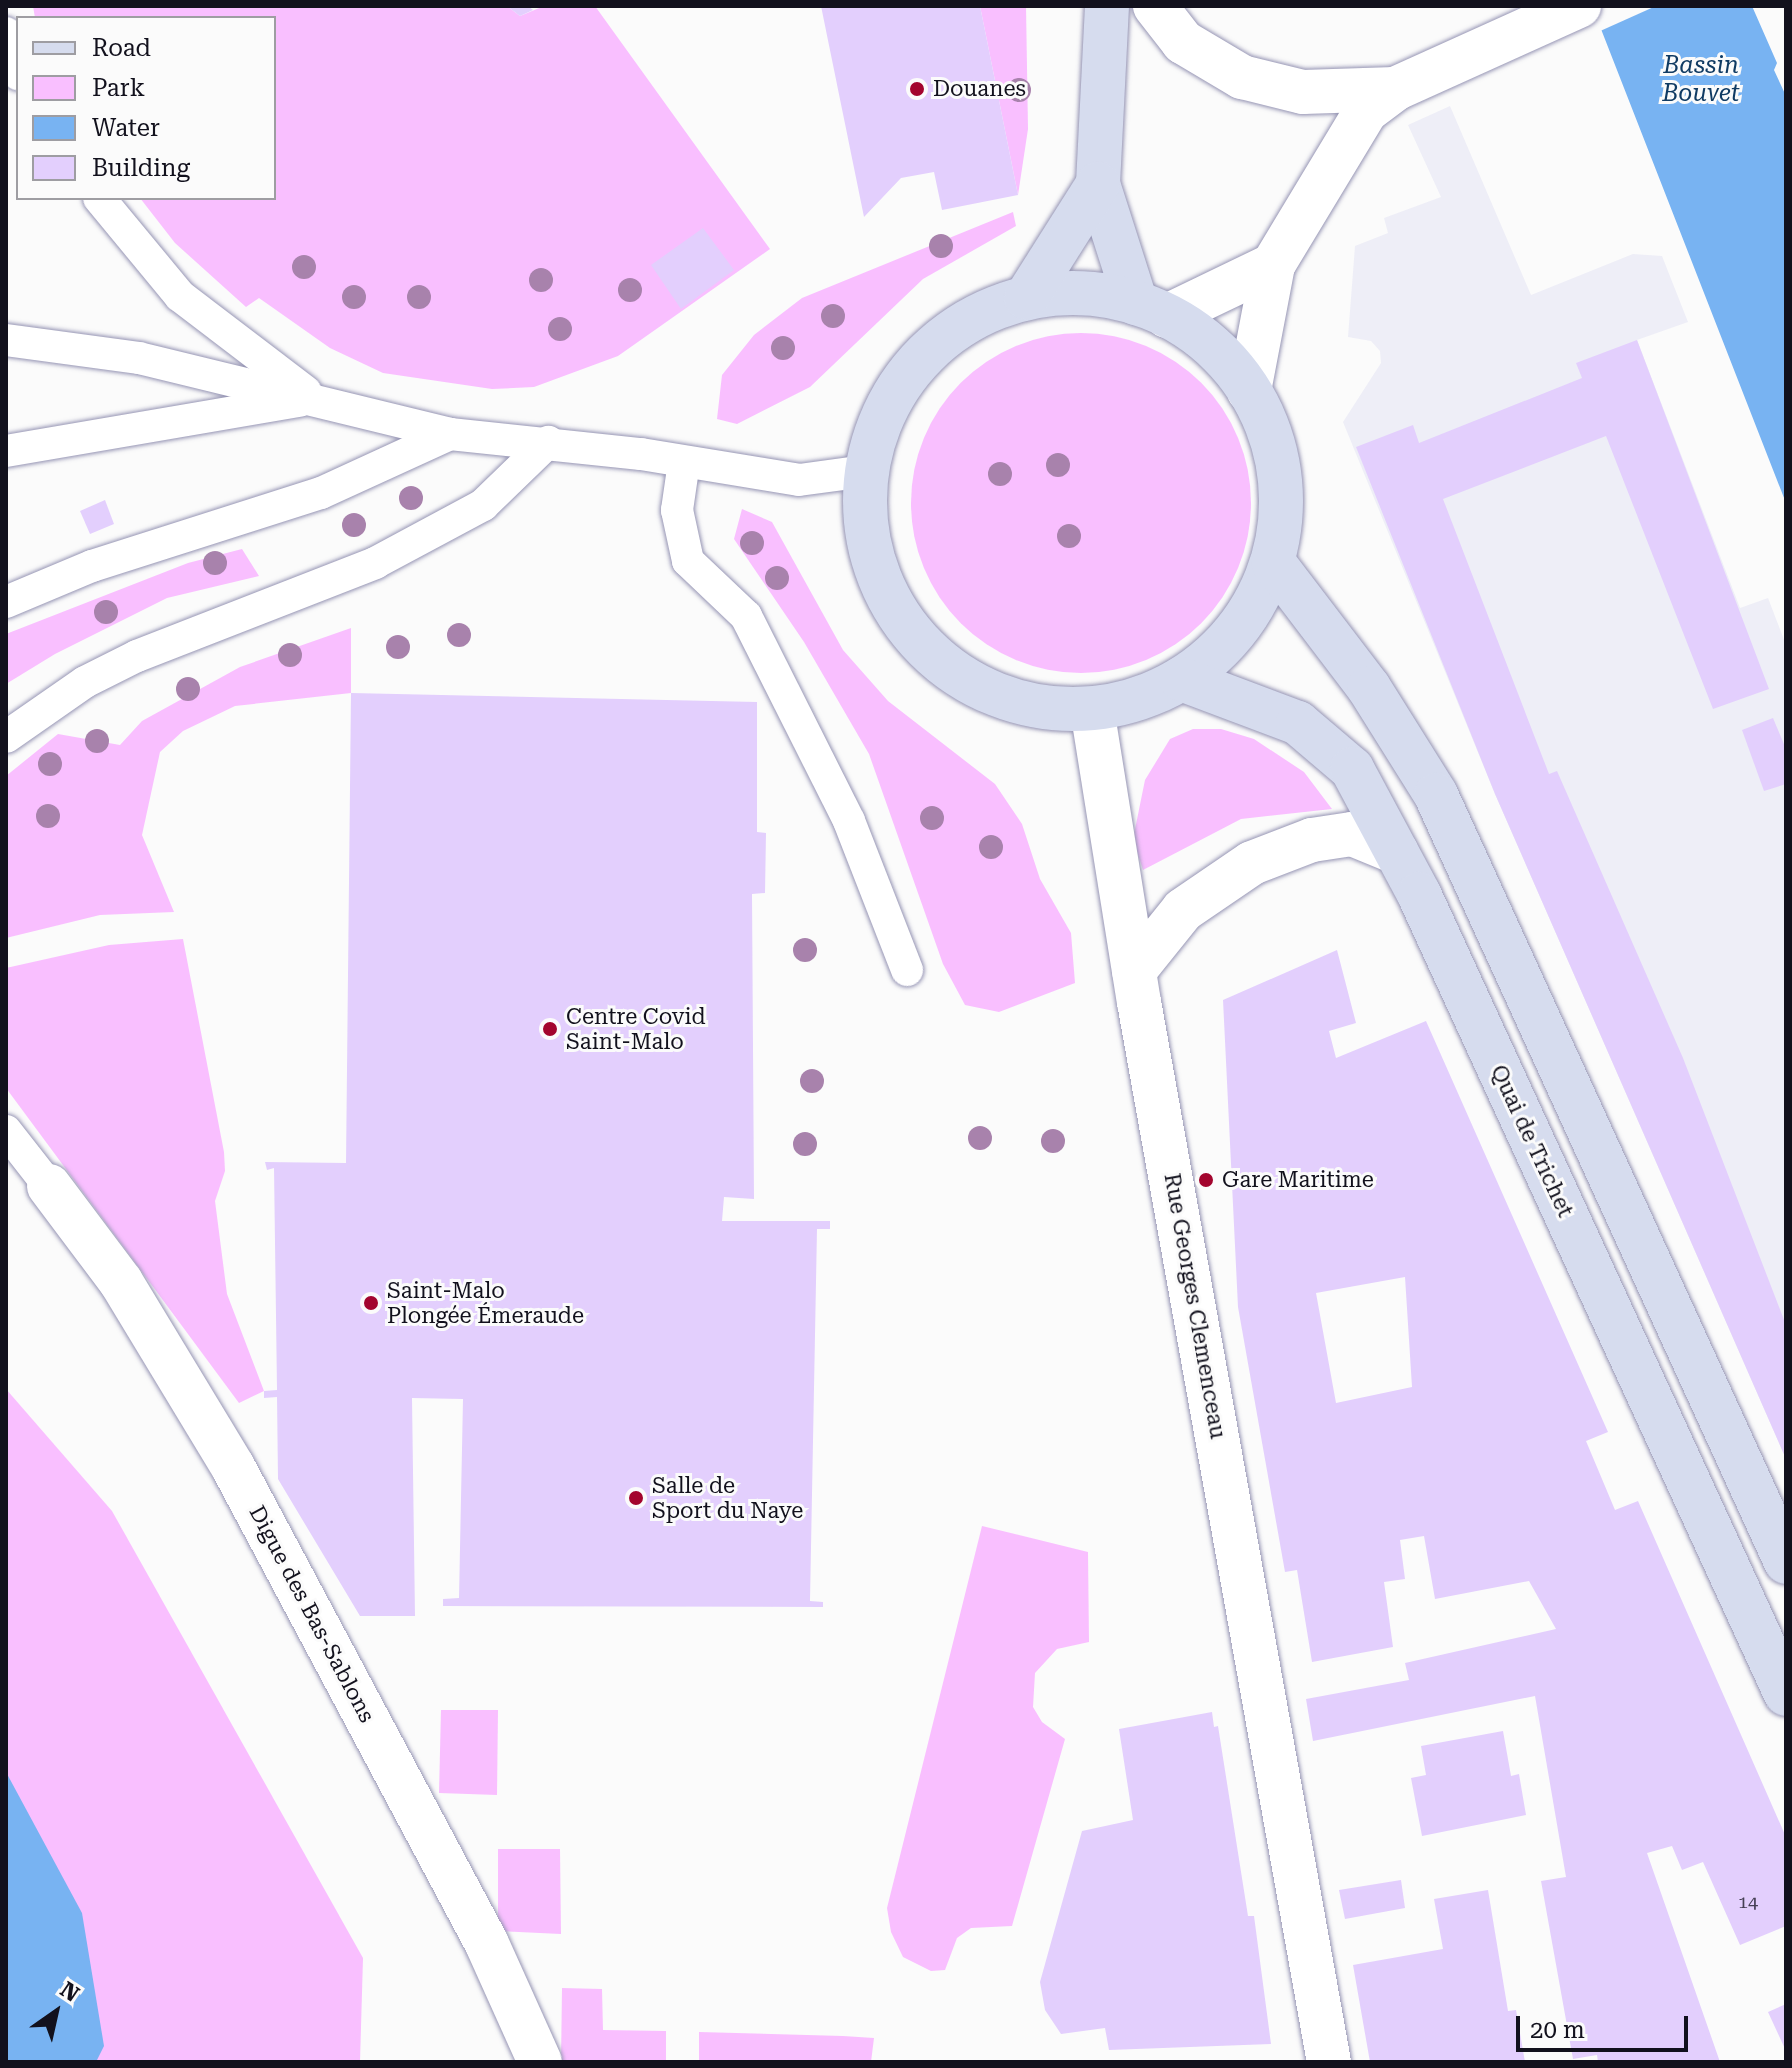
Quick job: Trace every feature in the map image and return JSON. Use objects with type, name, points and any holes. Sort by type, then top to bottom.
[{"type":"main road","points":[[1107,6],[1098,184],[1152,310]]},
{"type":"main road","points":[[1026,298],[1098,184]]},
{"type":"main road","points":[[1082,293],[1152,310],[1199,336],[1249,391],[1269,431],[1279,475],[1280,519],[1273,562],[1252,609],[1221,649],[1181,679],[1138,700],[1092,709],[1029,706],[970,683],[921,645],[885,594],[866,534],[866,471],[884,412],[919,360],[967,321],[1026,298],[1082,293]]},
{"type":"main road","points":[[1273,562],[1369,688],[1436,795],[1786,1562]]},
{"type":"main road","name":"Quai de Trichet","points":[[1181,679],[1298,723],[1352,769],[1396,852],[1786,1694]]},
{"type":"street","points":[[1155,6],[1183,42],[1242,77],[1303,92],[1414,81]]},
{"type":"street","points":[[1249,391],[1273,265],[1366,111],[1414,81],[1579,6]]},
{"type":"street","points":[[1152,310],[1273,265]]},
{"type":"street","name":"Rue Georges Clemenceau","points":[[1092,709],[1134,971],[1329,2062]]},
{"type":"street","points":[[1134,971],[1183,910],[1252,863],[1312,840],[1352,834],[1396,852]]},
{"type":"street","name":"Digue des Bas-Sablons","points":[[49,1186],[121,1282],[233,1467],[480,1930],[540,2062]]},
{"type":"lane","points":[[6,33],[16,67]]},
{"type":"lane","points":[[101,200],[180,296],[315,398]]},
{"type":"lane","points":[[14,339],[139,358],[315,398],[450,434],[548,442],[799,480],[866,471]]},
{"type":"lane","points":[[6,451],[315,398]]},
{"type":"lane","points":[[6,602],[92,566],[321,493],[450,434]]},
{"type":"lane","points":[[6,737],[85,682],[137,656],[375,563],[483,505],[548,442]]},
{"type":"lane","points":[[684,462],[677,510],[688,561],[746,616],[849,821],[907,970]]},
{"type":"lane","points":[[6,1131],[49,1186]]},
{"type":"shaded area","points":[[1450,106],[1531,295],[1633,254],[1662,256],[1688,322],[1637,340],[1740,608],[1768,598],[1786,645],[1786,1459],[1495,794],[1343,422],[1381,363],[1380,351],[1371,341],[1348,337],[1355,246],[1388,233],[1384,218],[1441,197],[1408,125]]},
{"type":"green space","points":[[33,6],[507,6],[520,16],[544,6],[595,6],[770,249],[618,356],[534,387],[492,389],[383,373],[330,348],[259,298],[246,307],[175,243],[142,200],[276,200],[276,16],[35,16]]},
{"type":"green space","points":[[980,6],[1026,6],[1028,129],[1018,195]]},
{"type":"green space","points":[[1013,212],[1016,226],[923,279],[810,387],[737,424],[717,419],[722,375],[754,335],[802,298]]},
{"type":"green space","points":[[1081,333],[1114,336],[1146,346],[1175,362],[1201,383],[1222,409],[1238,438],[1248,470],[1251,503],[1248,536],[1238,568],[1222,597],[1201,623],[1175,644],[1146,660],[1114,670],[1081,673],[1048,670],[1016,660],[987,644],[961,623],[940,597],[924,568],[914,536],[911,503],[914,470],[924,438],[940,409],[961,383],[987,362],[1016,346],[1048,336]]},
{"type":"green space","points":[[742,509],[772,522],[843,650],[888,701],[995,784],[1022,824],[1040,879],[1071,933],[1075,983],[999,1012],[965,1005],[943,964],[869,754],[804,642],[734,539]]},
{"type":"green space","points":[[242,549],[259,576],[167,598],[55,654],[6,684],[6,634],[188,563]]},
{"type":"green space","points":[[351,628],[351,693],[235,706],[183,731],[160,752],[142,835],[174,912],[100,915],[6,938],[6,776],[58,734],[120,745],[142,721],[240,667]]},
{"type":"green space","points":[[1193,729],[1221,729],[1254,739],[1304,772],[1332,809],[1241,819],[1143,870],[1133,839],[1145,780],[1170,739]]},
{"type":"green space","points":[[183,939],[224,1152],[225,1171],[215,1201],[227,1294],[264,1391],[239,1403],[6,1088],[6,968],[109,945]]},
{"type":"green space","points":[[6,1389],[112,1511],[363,1958],[360,2062],[6,2062]]},
{"type":"green space","points":[[982,1526],[1088,1552],[1089,1642],[1057,1649],[1035,1673],[1033,1707],[1042,1722],[1065,1739],[1012,1926],[971,1928],[957,1938],[945,1970],[931,1971],[903,1957],[891,1932],[887,1908]]},
{"type":"green space","points":[[441,1710],[498,1710],[497,1795],[439,1793]]},
{"type":"green space","points":[[498,1849],[560,1849],[561,1934],[498,1931]]},
{"type":"green space","points":[[562,1988],[602,1989],[603,2030],[666,2031],[666,2062],[561,2062]]},
{"type":"green space","points":[[699,2032],[874,2038],[871,2062],[699,2062]]},
{"type":"water","name":"Bassin Bouvet","points":[[1592,6],[1752,6],[1777,63],[1774,70],[1786,96],[1786,503]]},
{"type":"water","points":[[6,1772],[82,1913],[104,2046],[96,2062],[6,2062]]},
{"type":"pier","points":[[1588,6],[1656,6],[1598,32]]},
{"type":"building","points":[[507,6],[528,6],[533,10],[520,16]]},
{"type":"building","name":"Douanes","points":[[821,6],[980,6],[1018,195],[942,210],[934,172],[901,178],[864,217]]},
{"type":"building","points":[[703,228],[734,270],[681,309],[651,265]]},
{"type":"building","points":[[1637,340],[1769,689],[1713,709],[1606,436],[1443,499],[1549,774],[1557,771],[1683,1058],[1786,1325],[1786,1459],[1495,794],[1356,447],[1413,425],[1419,443],[1582,378],[1576,363]]},
{"type":"building","points":[[105,500],[114,524],[90,534],[80,511]]},
{"type":"building","points":[[351,693],[757,702],[757,832],[766,833],[765,893],[752,894],[754,1199],[724,1197],[722,1221],[830,1221],[830,1229],[817,1229],[810,1601],[823,1602],[823,1607],[443,1606],[443,1599],[459,1598],[463,1399],[412,1398],[415,1616],[360,1616],[278,1479],[277,1397],[264,1398],[264,1391],[277,1390],[274,1168],[267,1170],[265,1162],[346,1163]]},
{"type":"building","points":[[1773,718],[1786,749],[1786,784],[1764,791],[1742,730]]},
{"type":"building","points":[[1337,950],[1356,1023],[1329,1031],[1336,1058],[1426,1021],[1608,1432],[1586,1441],[1615,1510],[1638,1501],[1786,1837],[1786,1926],[1740,1945],[1703,1862],[1682,1870],[1672,1846],[1647,1853],[1720,2062],[1598,2062],[1597,2055],[1573,2059],[1541,1881],[1566,1877],[1535,1696],[1313,1741],[1306,1699],[1409,1680],[1405,1663],[1556,1629],[1529,1581],[1435,1599],[1424,1536],[1400,1540],[1405,1579],[1384,1582],[1393,1647],[1312,1662],[1297,1570],[1285,1572],[1238,1307],[1223,1000]],"holes":[[[1405,1277],[1412,1387],[1336,1403],[1316,1293]]]},
{"type":"building","points":[[1212,1712],[1214,1727],[1218,1726],[1248,1916],[1254,1916],[1271,2044],[1109,2050],[1105,2028],[1061,2034],[1045,2010],[1040,1982],[1082,1831],[1133,1820],[1119,1729]]},
{"type":"building","points":[[1503,1731],[1511,1776],[1519,1774],[1526,1815],[1422,1836],[1411,1778],[1426,1775],[1421,1746]]},
{"type":"building","points":[[1401,1880],[1405,1908],[1345,1919],[1339,1890]]},
{"type":"building","points":[[1488,1890],[1508,2011],[1516,2010],[1525,2062],[1370,2062],[1353,1965],[1443,1949],[1434,1899]]},
{"type":"building","points":[[1786,2004],[1786,2051],[1768,2012]]},
{"type":"place","name":"Douanes","points":[[917,89]]},
{"type":"place","name":"Centre Covid Saint-Malo","points":[[550,1029]]},
{"type":"place","name":"Gare Maritime","points":[[1206,1180]]},
{"type":"place","name":"Saint-Malo Plongée Émeraude","points":[[371,1303]]},
{"type":"place","name":"Salle de Sport du Naye","points":[[636,1498]]}]
